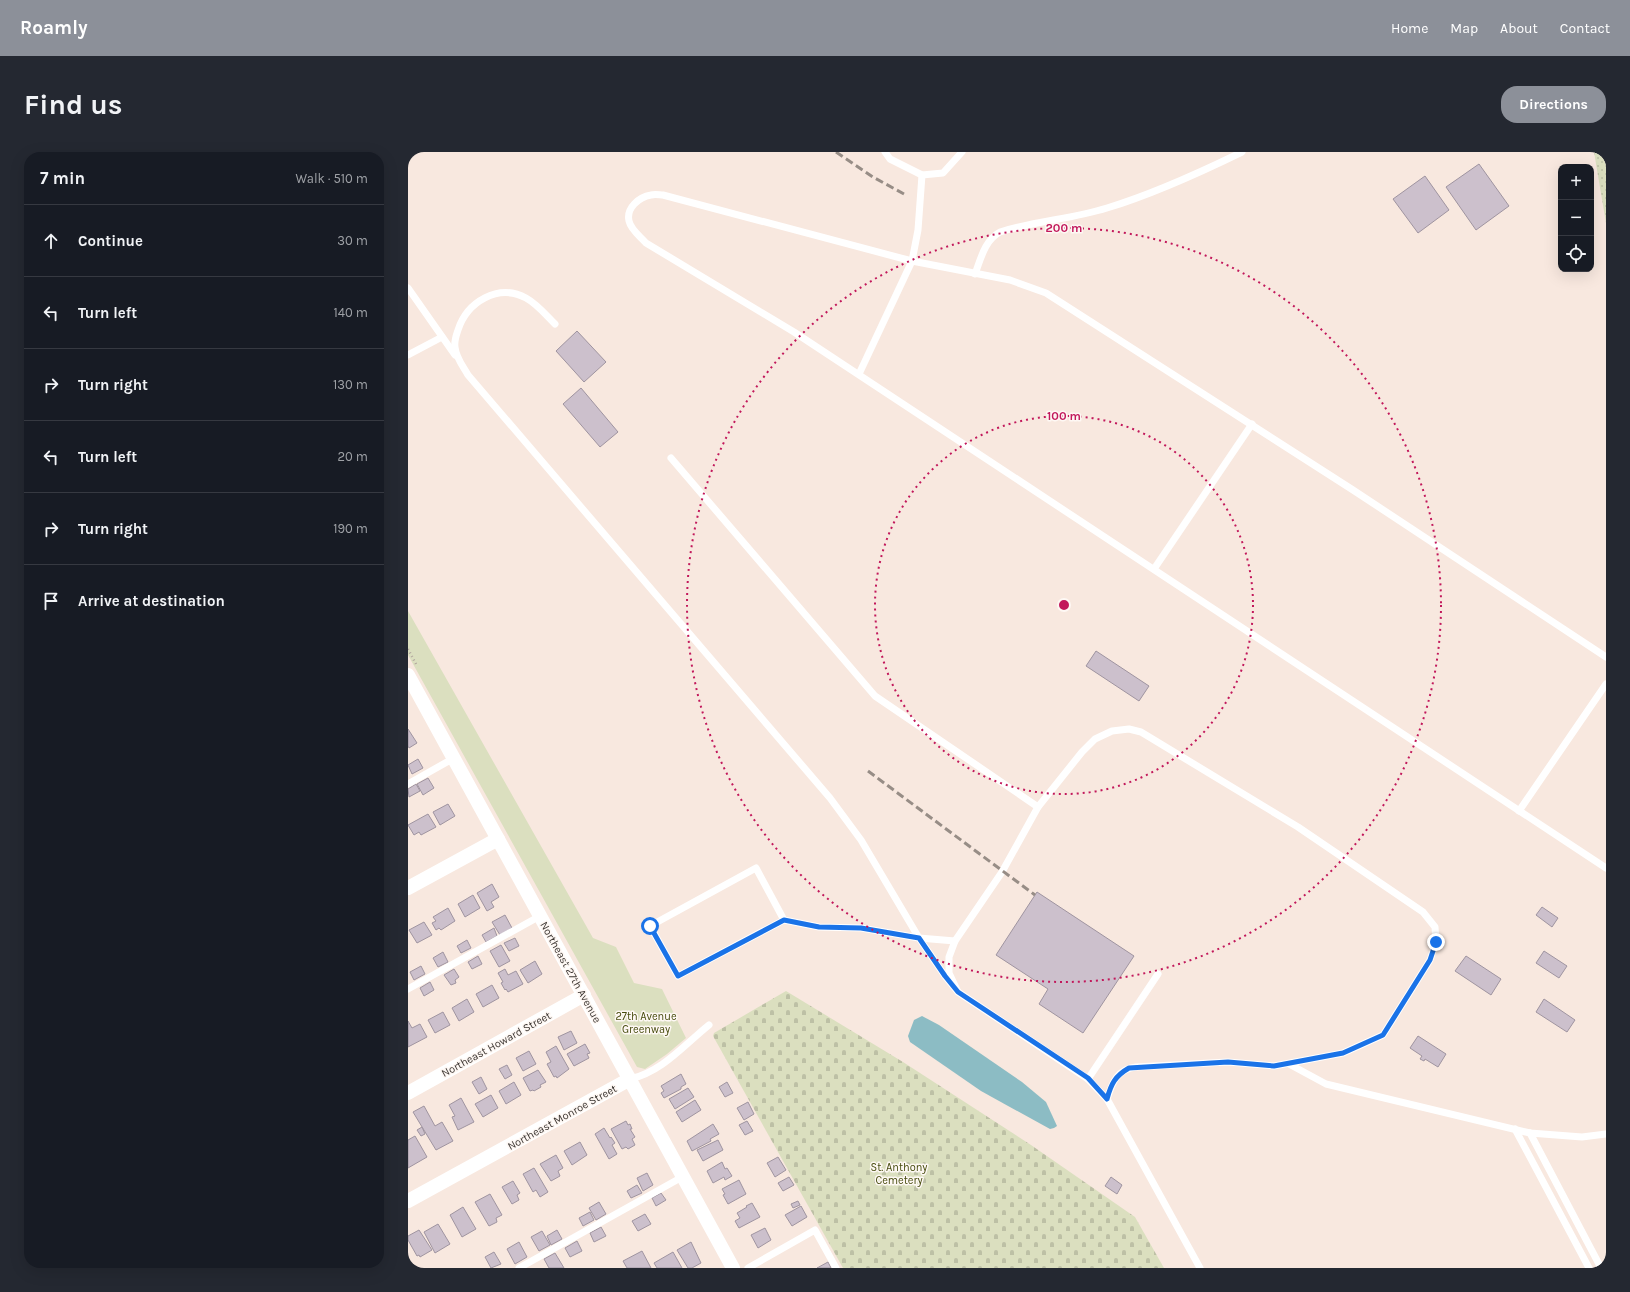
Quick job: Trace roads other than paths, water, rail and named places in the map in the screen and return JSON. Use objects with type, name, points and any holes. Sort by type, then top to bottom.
[{"type":"street","name":"Northeast 27th Avenue","points":[[409,679],[684,1176],[733,1268]]},
{"type":"street","points":[[408,888],[498,839]]},
{"type":"street","name":"Northeast Howard Street","points":[[408,1093],[584,995]]},
{"type":"street","name":"Northeast Monroe Street","points":[[408,1201],[630,1079]]},
{"type":"lane","points":[[886,152],[890,159],[922,175],[943,173],[962,152]]},
{"type":"lane","points":[[975,274],[986,245],[993,236],[1000,232],[1084,215],[1108,208],[1149,193],[1242,152]]},
{"type":"lane","points":[[859,374],[912,261],[918,230],[922,175]]},
{"type":"lane","points":[[1606,657],[1354,490],[1046,293],[1010,280],[912,261],[664,195],[650,195],[637,200],[630,210],[629,220],[635,232],[646,243],[794,332],[859,374],[1606,868]]},
{"type":"lane","points":[[408,288],[468,375],[847,819],[919,938],[958,992],[1088,1078],[1107,1099],[1200,1268]]},
{"type":"lane","points":[[459,361],[455,349],[455,340],[461,322],[469,310],[478,301],[489,295],[500,292],[512,293],[525,297],[539,307],[556,324]]},
{"type":"lane","points":[[408,355],[442,337]]},
{"type":"lane","points":[[1154,569],[1252,424]]},
{"type":"lane","points":[[671,458],[875,696],[1038,807]]},
{"type":"lane","points":[[1519,811],[1606,684]]},
{"type":"lane","points":[[958,992],[949,974],[949,958],[955,941],[1002,872],[1038,807],[1082,752],[1095,739],[1112,731],[1129,729],[1141,732],[1298,827],[1423,912],[1435,927],[1436,942],[1430,960],[1383,1035],[1343,1053],[1274,1066],[1228,1062],[1129,1068],[1123,1071],[1112,1083],[1107,1099]]},
{"type":"lane","points":[[408,784],[454,758]]},
{"type":"lane","points":[[784,920],[756,868],[650,926],[678,976],[784,920],[819,927],[861,928],[919,938],[955,941]]},
{"type":"lane","points":[[408,989],[540,916]]},
{"type":"lane","points":[[1088,1078],[1158,974]]},
{"type":"lane","name":"Northeast Monroe Street","points":[[630,1079],[644,1076],[668,1060],[709,1025]]},
{"type":"lane","points":[[1288,1064],[1326,1084],[1530,1133],[1582,1137],[1606,1134]]},
{"type":"lane","points":[[1515,1129],[1589,1268]]},
{"type":"lane","points":[[1530,1133],[1601,1268]]},
{"type":"lane","points":[[519,1268],[684,1176]]},
{"type":"lane","points":[[748,1268],[815,1230],[836,1268]]},
{"type":"water","points":[[922,1016],[939,1025],[1022,1082],[1046,1102],[1057,1126],[1050,1129],[981,1091],[910,1042],[908,1036],[914,1020]]},
{"type":"railway","points":[[836,152],[873,177],[904,194]]},
{"type":"railway","points":[[868,771],[1035,895]]},
{"type":"park label","name":"27th Avenue Greenway","points":[[646,1022]]},
{"type":"park label","name":"St. Anthony Cemetery","points":[[899,1173]]}]
